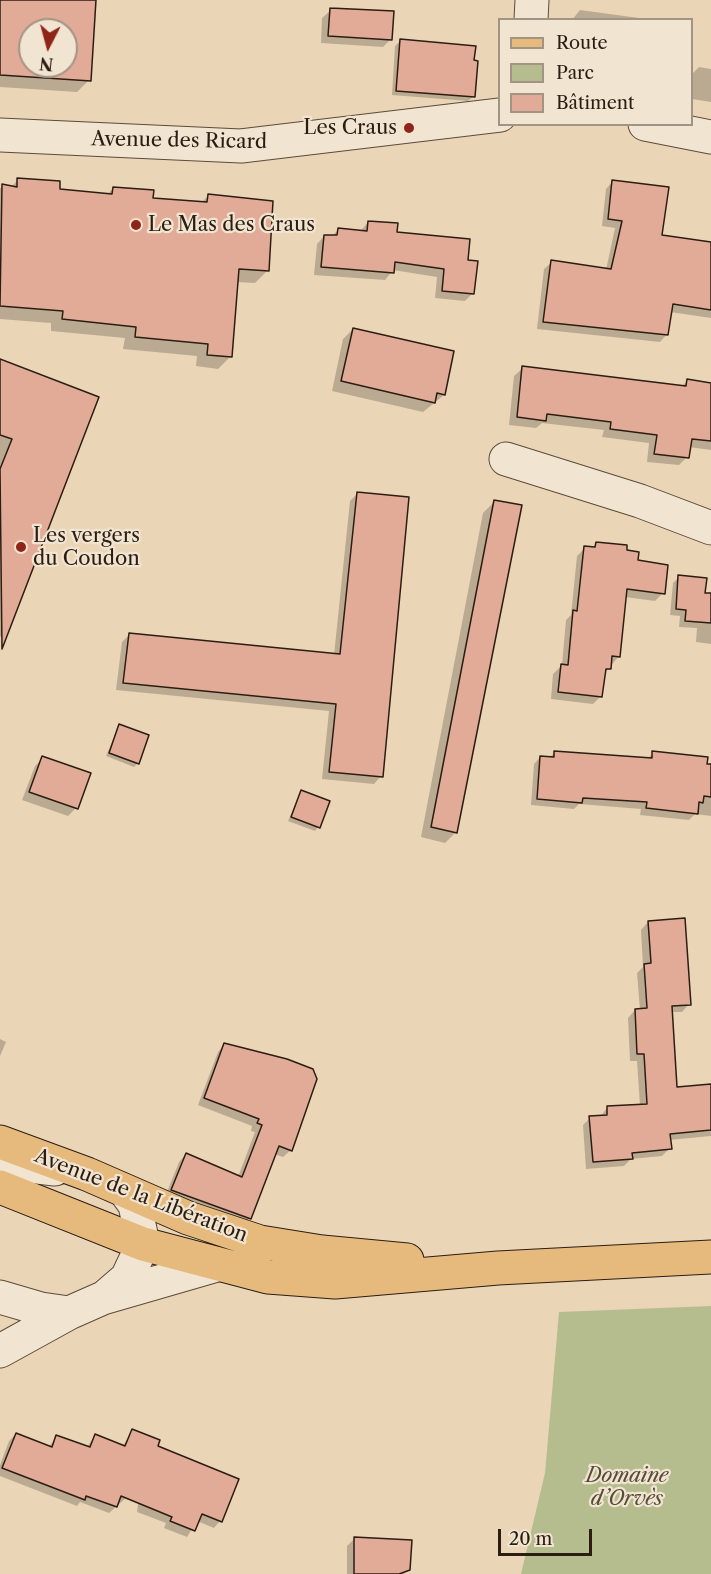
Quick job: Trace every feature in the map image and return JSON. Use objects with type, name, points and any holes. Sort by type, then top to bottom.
[{"type":"main road","name":"Avenue de la Libération","points":[[0,1142],[87,1174],[189,1218],[260,1242],[322,1252],[498,1268]]},
{"type":"main road","name":"Avenue de la Libération","points":[[0,1187],[143,1244],[268,1277],[335,1282],[498,1268],[711,1257]]},
{"type":"street","points":[[531,18],[532,0]]},
{"type":"street","name":"Avenue des Ricard","points":[[0,135],[134,144],[241,146],[498,115]]},
{"type":"street","points":[[655,126],[711,137]]},
{"type":"street","points":[[506,459],[640,501],[711,528]]},
{"type":"street","points":[[0,1163],[87,1174]]},
{"type":"street","points":[[103,1298],[127,1278],[143,1244],[135,1205],[125,1191]]},
{"type":"street","points":[[0,1351],[69,1313],[103,1298],[217,1265]]},
{"type":"street","points":[[0,1297],[40,1309],[69,1313]]},
{"type":"green space","name":"Domaine d’Orvès","points":[[711,1306],[711,1574],[521,1574],[545,1473],[559,1312]]},
{"type":"building","points":[[0,0],[96,0],[91,81],[46,78],[78,78],[78,18],[18,18],[18,76],[0,75]]},
{"type":"building","points":[[330,8],[394,11],[392,40],[328,36]]},
{"type":"building","points":[[400,39],[476,46],[474,60],[478,61],[475,97],[396,91]]},
{"type":"building","points":[[17,178],[60,181],[60,189],[112,194],[113,187],[154,190],[153,198],[207,202],[208,194],[273,201],[269,271],[239,269],[232,357],[207,355],[208,344],[135,337],[136,327],[62,319],[63,311],[0,306],[2,184],[17,187]]},
{"type":"building","points":[[612,180],[669,187],[662,235],[711,242],[711,310],[673,304],[668,335],[543,322],[551,260],[611,269],[622,221],[608,219]]},
{"type":"building","points":[[368,221],[398,223],[397,232],[470,239],[468,260],[478,261],[474,294],[442,291],[444,269],[395,262],[394,273],[321,267],[324,235],[337,235],[338,228],[367,231]]},
{"type":"building","points":[[353,328],[454,351],[445,395],[437,393],[435,403],[341,381]]},
{"type":"building","name":"Les vergers du Coudon","points":[[0,359],[99,397],[2,649],[0,469],[12,439],[0,435]]},
{"type":"building","points":[[522,366],[686,386],[687,379],[711,383],[711,441],[692,439],[689,458],[654,454],[657,435],[610,429],[611,422],[547,414],[546,421],[517,417]]},
{"type":"building","points":[[357,492],[409,497],[383,777],[329,772],[336,704],[123,683],[129,633],[340,654]]},
{"type":"building","points":[[494,500],[522,505],[457,833],[431,827]]},
{"type":"building","points":[[596,542],[627,545],[627,550],[639,552],[638,560],[668,565],[665,594],[627,589],[620,657],[612,656],[611,669],[606,669],[602,697],[558,692],[561,664],[568,665],[573,610],[577,611],[584,546],[595,547]]},
{"type":"building","points":[[678,575],[707,578],[705,593],[711,593],[711,623],[685,621],[686,610],[676,609]]},
{"type":"building","points":[[119,724],[149,735],[139,764],[109,753]]},
{"type":"building","points":[[554,751],[652,758],[652,751],[708,757],[707,764],[711,764],[711,797],[704,796],[703,803],[699,802],[698,814],[646,808],[647,802],[583,798],[582,803],[537,799],[540,756],[554,757]]},
{"type":"building","points":[[42,756],[91,773],[78,809],[29,792]]},
{"type":"building","points":[[301,790],[330,801],[320,828],[291,817]]},
{"type":"building","points":[[685,918],[691,1005],[672,1006],[677,1087],[711,1084],[711,1130],[670,1134],[672,1149],[632,1153],[633,1159],[593,1162],[589,1116],[607,1115],[607,1106],[647,1104],[644,1054],[637,1054],[635,1009],[647,1008],[644,964],[651,963],[648,921]]},
{"type":"building","points":[[224,1043],[287,1059],[313,1069],[317,1079],[292,1151],[279,1146],[251,1219],[171,1190],[186,1153],[242,1177],[262,1125],[257,1123],[259,1119],[204,1098]]},
{"type":"building","points":[[132,1429],[160,1440],[158,1446],[239,1479],[222,1522],[202,1514],[195,1531],[170,1521],[172,1517],[121,1496],[117,1507],[86,1496],[85,1500],[2,1468],[16,1433],[52,1447],[56,1435],[90,1447],[95,1434],[125,1446]]},
{"type":"building","points":[[354,1537],[412,1540],[410,1570],[399,1574],[354,1574]]},
{"type":"place","name":"Les Craus","points":[[409,128]]},
{"type":"place","name":"Le Mas des Craus","points":[[136,225]]},
{"type":"place","name":"Les vergers du Coudon","points":[[21,547]]}]
